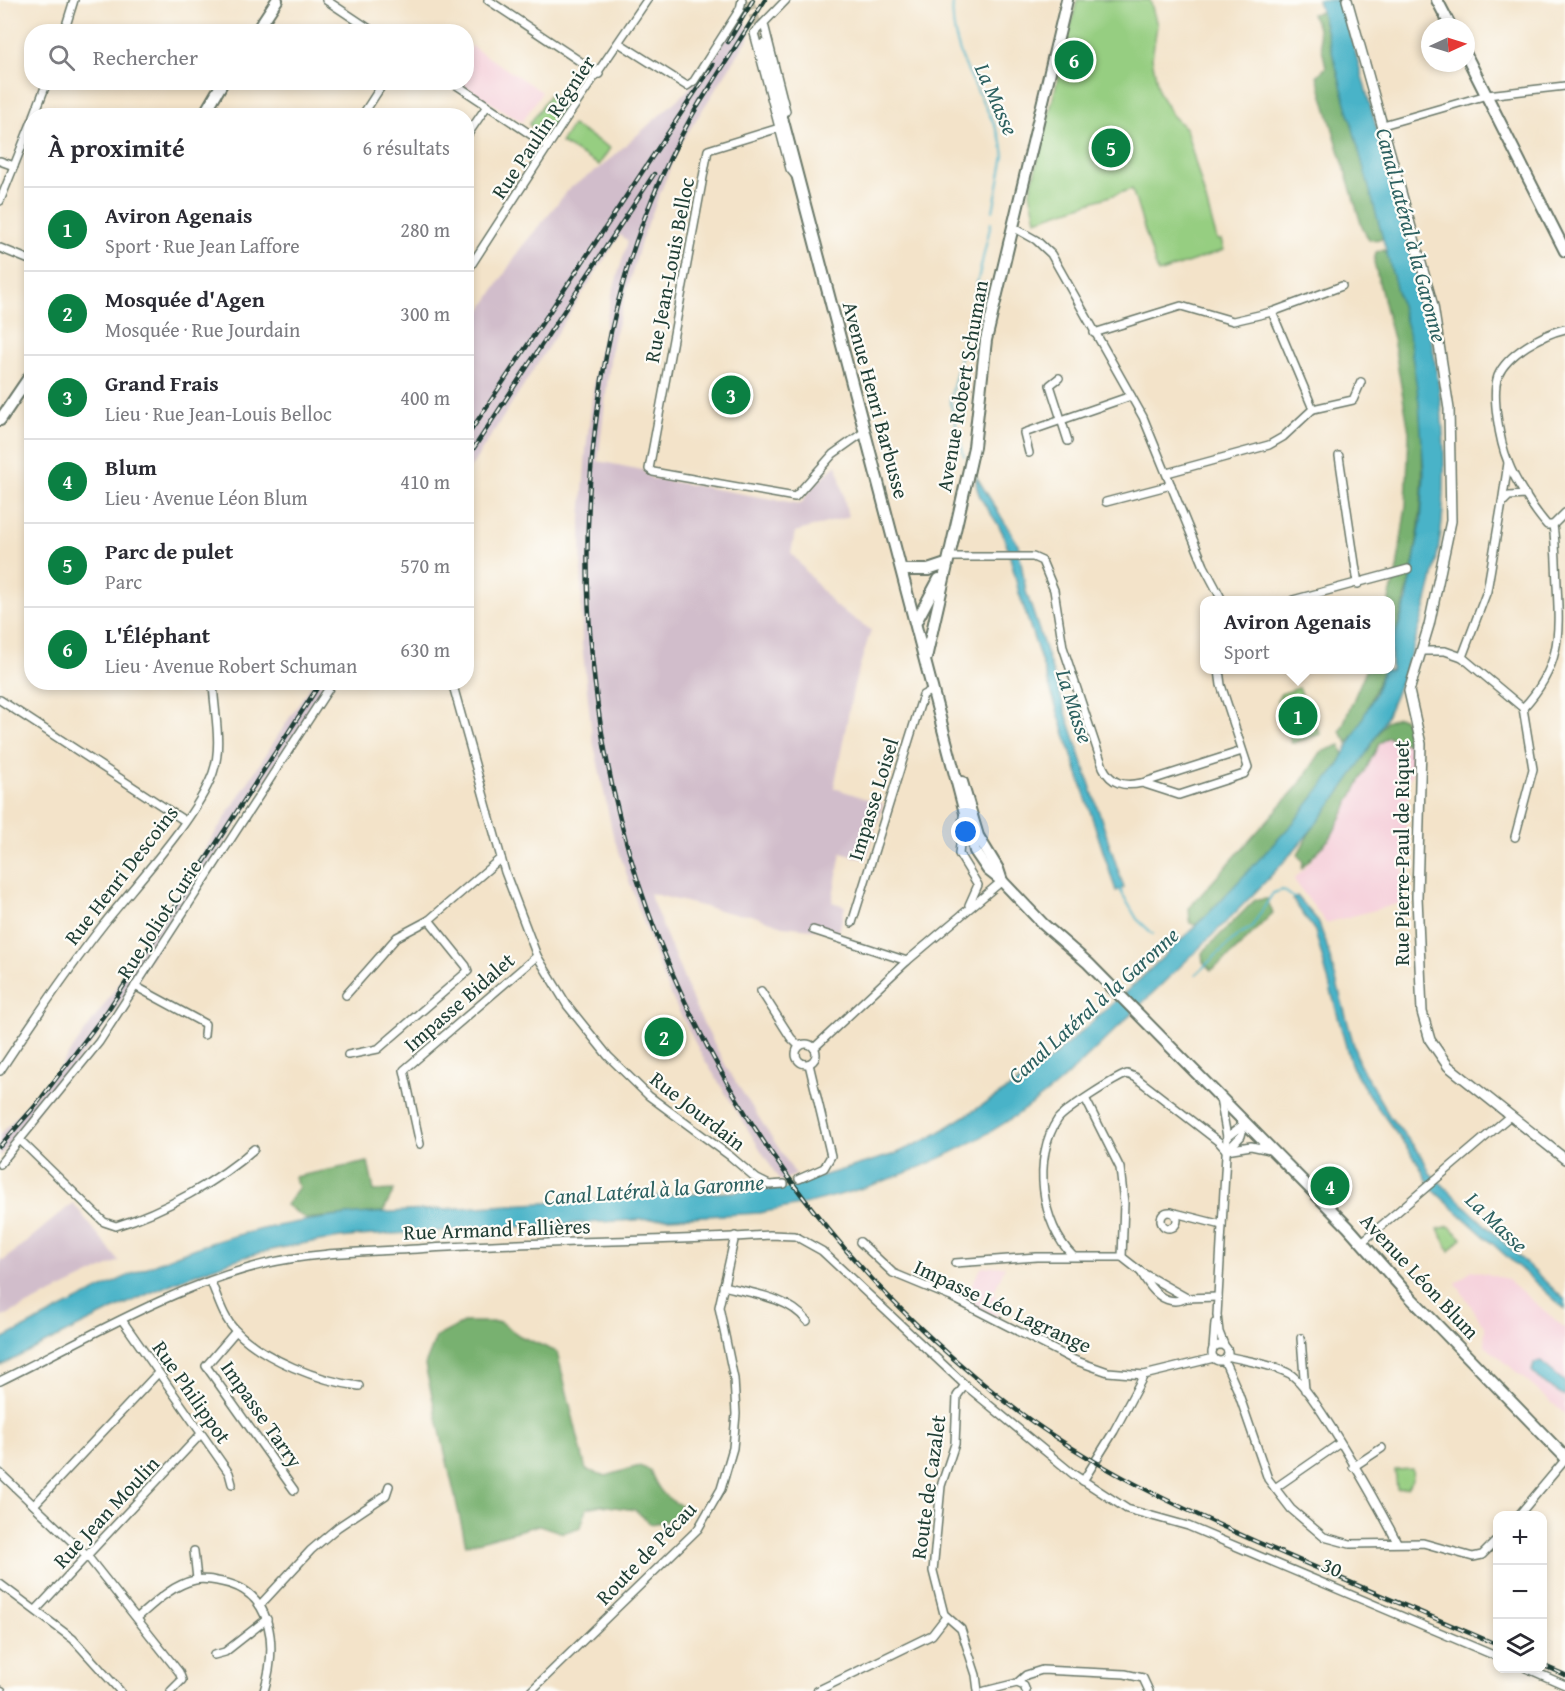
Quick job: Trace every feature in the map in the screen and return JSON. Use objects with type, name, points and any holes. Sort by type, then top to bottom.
[{"type":"main road","points":[[261,24],[277,0]]},
{"type":"main road","name":"Avenue Robert Schuman","points":[[925,661],[974,447],[986,340],[1067,0]]},
{"type":"main road","points":[[1437,0],[1446,18]]},
{"type":"main road","name":"Avenue Henri Barbusse","points":[[763,45],[796,177],[917,625],[966,825],[975,851],[988,870],[1002,881],[1043,924],[1151,1028]]},
{"type":"main road","points":[[1475,72],[1565,251]]},
{"type":"main road","points":[[207,108],[219,90]]},
{"type":"main road","points":[[0,420],[24,386]]},
{"type":"main road","points":[[902,570],[928,570],[946,563]]},
{"type":"main road","name":"Avenue Robert Schuman","points":[[917,625],[946,563]]},
{"type":"main road","points":[[917,625],[934,617]]},
{"type":"main road","name":"Avenue Henri Barbusse","points":[[952,766],[959,774],[978,836],[998,868],[1002,881]]},
{"type":"main road","points":[[966,825],[978,836]]},
{"type":"main road","name":"Avenue Léon Blum","points":[[1151,1028],[1362,1242],[1410,1297],[1565,1459]]},
{"type":"street","points":[[66,24],[74,0]]},
{"type":"street","points":[[326,0],[362,24]]},
{"type":"street","points":[[488,0],[599,74]]},
{"type":"street","name":"Rue Paulin Régnier","points":[[474,261],[647,0]]},
{"type":"street","points":[[619,43],[687,86],[694,81],[740,9],[741,0]]},
{"type":"street","points":[[786,0],[754,33],[790,169],[796,177]]},
{"type":"street","name":"Rue Pierre-Paul de Riquet","points":[[1347,0],[1433,306],[1449,409],[1451,521],[1441,577],[1410,691],[1421,744],[1417,897],[1424,1022],[1434,1048],[1448,1066],[1565,1159]]},
{"type":"street","points":[[764,24],[799,167],[796,177]]},
{"type":"street","points":[[1383,125],[1487,95],[1565,86]]},
{"type":"street","points":[[37,108],[43,90]]},
{"type":"street","points":[[367,108],[379,90]]},
{"type":"street","points":[[464,90],[548,146]]},
{"type":"street","points":[[474,125],[487,106]]},
{"type":"street","name":"Rue Jean-Louis Belloc","points":[[779,128],[708,150],[649,469],[653,472],[795,497],[833,454],[864,432]]},
{"type":"street","points":[[0,201],[24,141]]},
{"type":"street","points":[[0,161],[14,166]]},
{"type":"street","points":[[1013,227],[1036,240],[1051,254],[1143,417],[1204,566],[1220,596]]},
{"type":"street","points":[[0,248],[24,258]]},
{"type":"street","points":[[1094,333],[1181,306],[1233,321],[1272,312],[1342,286]]},
{"type":"street","points":[[1272,312],[1313,410]]},
{"type":"street","points":[[1565,329],[1546,336],[1513,357],[1498,375],[1496,382],[1499,426],[1508,463],[1526,495],[1547,525],[1553,525],[1565,513]]},
{"type":"street","points":[[1059,378],[1050,385],[1068,441]]},
{"type":"street","points":[[1167,473],[1269,445],[1313,410],[1353,400],[1362,382]]},
{"type":"street","points":[[1029,453],[1024,433],[1131,396]]},
{"type":"street","points":[[1339,456],[1358,584]]},
{"type":"street","points":[[1462,657],[1487,591],[1508,463]]},
{"type":"street","points":[[1106,502],[1171,485]]},
{"type":"street","points":[[1502,502],[1509,496],[1526,495]]},
{"type":"street","points":[[1522,708],[1546,680],[1558,643],[1556,544],[1553,525]]},
{"type":"street","points":[[946,563],[1033,557],[1042,561],[1052,581],[1063,647],[1103,767],[1113,780],[1120,784],[1142,783],[1242,751]]},
{"type":"street","points":[[1320,596],[1408,569]]},
{"type":"street","points":[[1421,651],[1445,651],[1462,657],[1522,708],[1533,769],[1515,837]]},
{"type":"street","points":[[1142,783],[1179,795],[1244,774],[1248,767],[1221,685],[1220,674]]},
{"type":"street","name":"Rue Henri Descoins","points":[[0,1071],[77,958],[185,821],[205,791],[216,759],[213,690]]},
{"type":"street","name":"Rue Joliot Curie","points":[[0,1164],[21,1141],[99,1042],[328,690]]},
{"type":"street","name":"Rue Jourdain","points":[[454,690],[501,858],[537,956],[579,1021],[608,1056],[648,1095],[757,1179],[769,1185],[784,1184]]},
{"type":"street","name":"Impasse Loisel","points":[[852,923],[923,695],[932,690]]},
{"type":"street","points":[[0,700],[185,821]]},
{"type":"street","points":[[1164,790],[1166,776]]},
{"type":"street","points":[[963,812],[964,822],[959,839],[959,854],[978,885],[966,909]]},
{"type":"street","points":[[346,995],[397,937],[429,920],[501,858]]},
{"type":"street","points":[[814,1048],[907,961],[1002,881]]},
{"type":"street","points":[[348,1055],[378,1049],[468,971],[429,920]]},
{"type":"street","points":[[813,930],[907,961]]},
{"type":"street","name":"Impasse Bidalet","points":[[420,1144],[404,1070],[537,956]]},
{"type":"street","points":[[135,986],[205,1024],[204,1035]]},
{"type":"street","points":[[761,991],[791,1038],[800,1046]]},
{"type":"street","points":[[800,1046],[807,1044],[814,1048],[816,1056],[808,1064]]},
{"type":"street","points":[[800,1046],[796,1057],[800,1062],[808,1064]]},
{"type":"street","points":[[800,1179],[824,1168],[831,1156],[808,1064]]},
{"type":"street","points":[[1073,1256],[1065,1249],[1056,1233],[1047,1200],[1042,1167],[1058,1120],[1068,1109],[1127,1074],[1135,1077],[1227,1150]]},
{"type":"street","points":[[1220,1098],[1227,1150],[1214,1358],[1226,1358],[1290,1374],[1305,1390],[1340,1443],[1397,1542]]},
{"type":"street","points":[[1086,1100],[1113,1152],[1121,1174],[1124,1203],[1122,1257]]},
{"type":"street","points":[[1362,1242],[1426,1185],[1510,1116]]},
{"type":"street","points":[[1227,1137],[1244,1124]]},
{"type":"street","points":[[1227,1150],[1241,1136],[1244,1124]]},
{"type":"street","points":[[21,1141],[104,1222],[116,1226],[211,1183],[231,1171],[254,1149]]},
{"type":"street","points":[[1227,1150],[1251,1146],[1271,1150]]},
{"type":"street","points":[[1171,1212],[1222,1225]]},
{"type":"street","name":"Rue Armand Fallières","points":[[0,1381],[178,1293],[268,1263],[329,1254],[472,1245],[786,1235],[814,1245],[965,1385],[1083,1481]]},
{"type":"street","name":"Route de Pécau","points":[[531,1691],[698,1529],[721,1489],[733,1448],[736,1414],[734,1379],[719,1310],[735,1236]]},
{"type":"street","name":"Impasse Léo Lagrange","points":[[860,1242],[893,1273],[951,1297],[1074,1360],[1108,1372],[1144,1375],[1214,1358]]},
{"type":"street","points":[[955,1263],[1073,1256],[1122,1257],[1141,1272],[1188,1298]]},
{"type":"street","points":[[1141,1272],[1161,1299],[1167,1301],[1218,1297]]},
{"type":"street","points":[[211,1282],[225,1316],[236,1331],[303,1372],[338,1383],[359,1386]]},
{"type":"street","points":[[723,1286],[778,1301],[802,1315],[807,1321]]},
{"type":"street","points":[[1216,1315],[1226,1358],[1268,1479],[1291,1509],[1331,1540],[1350,1544],[1423,1543],[1479,1557],[1493,1543]]},
{"type":"street","name":"Rue Philippot","points":[[122,1320],[228,1473],[232,1484]]},
{"type":"street","name":"Impasse Tarry","points":[[236,1331],[206,1366],[294,1490]]},
{"type":"street","points":[[1301,1338],[1305,1390]]},
{"type":"street","points":[[1213,1349],[1219,1345],[1225,1347]]},
{"type":"street","points":[[1290,1374],[1303,1364]]},
{"type":"street","points":[[34,1505],[158,1373]]},
{"type":"street","points":[[1083,1481],[1144,1375]]},
{"type":"street","name":"Route de Cazalet","points":[[965,1385],[957,1396],[955,1444],[941,1486],[933,1556],[934,1586],[946,1617],[961,1629],[976,1675],[978,1691]]},
{"type":"street","name":"Rue Jean Moulin","points":[[36,1610],[200,1435]]},
{"type":"street","points":[[1275,1488],[1340,1443]]},
{"type":"street","points":[[1353,1467],[1382,1448]]},
{"type":"street","points":[[1521,1511],[1565,1459]]},
{"type":"street","points":[[0,1473],[88,1557],[137,1618],[179,1672],[182,1680],[171,1691]]},
{"type":"street","name":"30","points":[[1083,1481],[1126,1509],[1178,1523],[1230,1543],[1493,1655]]},
{"type":"street","points":[[261,1604],[311,1550],[338,1527],[386,1495],[389,1486]]},
{"type":"street","points":[[194,1551],[197,1580]]},
{"type":"street","points":[[137,1618],[167,1593],[197,1580],[233,1584],[261,1604],[267,1619],[271,1648],[264,1691]]},
{"type":"street","points":[[0,1584],[73,1639],[120,1691]]},
{"type":"street","points":[[817,1691],[932,1635],[946,1617]]},
{"type":"street","points":[[214,1655],[225,1652],[267,1619]]},
{"type":"street","points":[[985,1691],[1017,1683],[1026,1675],[1042,1670],[1081,1671],[1143,1678],[1149,1691]]},
{"type":"street","points":[[1538,1673],[1565,1684]]},
{"type":"street","points":[[1017,1683],[1024,1686],[1026,1691]]},
{"type":"shaded area","points":[[743,10],[750,36],[679,146],[642,238],[612,343],[598,461],[642,470],[651,478],[801,504],[813,486],[837,464],[848,517],[795,532],[791,553],[835,606],[871,630],[854,685],[834,788],[883,804],[866,860],[841,853],[832,902],[845,906],[839,932],[783,926],[751,915],[734,914],[649,893],[696,1009],[728,1070],[796,1175],[780,1181],[701,1054],[666,986],[613,835],[592,735],[582,644],[581,520],[586,450],[596,368],[612,294],[628,241],[620,235],[474,462],[474,323],[476,319],[520,249],[570,188],[601,167],[688,90]]},
{"type":"shaded area","points":[[474,48],[542,92],[522,122],[470,90],[474,90]]},
{"type":"shaded area","points":[[307,690],[323,690],[99,1035],[0,1156],[0,1135],[59,1068],[109,998]]},
{"type":"shaded area","points":[[1387,737],[1412,745],[1413,773],[1409,780],[1401,903],[1326,923],[1294,880],[1331,837],[1379,744]]},
{"type":"shaded area","points":[[73,1203],[119,1261],[0,1318],[0,1259],[3,1261]]},
{"type":"shaded area","points":[[1005,1266],[995,1290],[998,1318],[962,1300],[982,1267]]},
{"type":"shaded area","points":[[1472,1270],[1507,1279],[1565,1328],[1565,1414],[1484,1344],[1485,1328],[1456,1283]]},
{"type":"green space","points":[[1077,0],[1150,0],[1157,25],[1152,58],[1159,93],[1172,115],[1186,129],[1217,240],[1221,240],[1224,250],[1158,273],[1132,189],[1036,220],[1030,192]]},
{"type":"green space","points":[[1321,12],[1384,239],[1369,240],[1362,227],[1317,76],[1326,67],[1317,25],[1311,14]]},
{"type":"green space","points":[[550,94],[568,105],[547,136],[529,125]]},
{"type":"green space","points":[[572,125],[610,148],[599,165],[561,143]]},
{"type":"green space","points":[[1383,250],[1388,253],[1403,305],[1416,378],[1423,456],[1419,531],[1395,634],[1395,596],[1390,596],[1397,569],[1406,505],[1409,432],[1393,339],[1374,262],[1376,252]]},
{"type":"green space","points":[[1364,674],[1381,674],[1361,725],[1348,743],[1340,732]]},
{"type":"green space","points":[[1299,688],[1320,734],[1292,743],[1277,700],[1281,694]]},
{"type":"green space","points":[[1397,717],[1403,718],[1413,737],[1412,745],[1387,737],[1379,744],[1331,837],[1301,869],[1303,862],[1298,854],[1310,832],[1386,722]]},
{"type":"green space","points":[[1340,745],[1344,755],[1331,777],[1299,818],[1208,914],[1195,925],[1190,923],[1189,908],[1299,785],[1321,752]]},
{"type":"green space","points":[[1267,899],[1273,913],[1236,950],[1211,970],[1203,962],[1202,953],[1255,900]]},
{"type":"green space","points":[[368,1162],[374,1191],[394,1190],[383,1212],[306,1219],[286,1205],[299,1187],[294,1177]]},
{"type":"green space","points":[[1449,1226],[1462,1238],[1450,1251],[1438,1229]]},
{"type":"green space","points":[[465,1322],[500,1322],[520,1336],[557,1352],[586,1470],[606,1476],[639,1466],[650,1470],[662,1492],[683,1506],[675,1519],[651,1524],[635,1510],[601,1505],[587,1508],[581,1527],[563,1533],[539,1525],[466,1545],[425,1365],[436,1337]]},
{"type":"green space","points":[[1412,1469],[1413,1479],[1407,1488],[1397,1489],[1395,1470]]},
{"type":"water","points":[[1318,0],[1341,0],[1426,311],[1440,394],[1444,436],[1442,521],[1431,587],[1412,651],[1384,721],[1358,767],[1334,801],[1280,866],[1221,927],[1052,1089],[1020,1113],[986,1135],[913,1170],[837,1196],[759,1213],[358,1236],[288,1246],[254,1254],[164,1287],[0,1366],[0,1340],[161,1261],[217,1241],[304,1221],[357,1214],[779,1189],[895,1154],[930,1138],[1037,1071],[1139,980],[1208,914],[1294,822],[1338,766],[1375,694],[1382,674],[1395,674],[1395,635],[1407,600],[1421,522],[1424,473],[1419,402],[1409,335]]},
{"type":"water","points":[[976,476],[1018,544],[1026,591],[1124,888],[1116,891],[1019,593],[1003,534],[981,499]]},
{"type":"water","points":[[1297,896],[1318,921],[1359,1064],[1390,1117],[1422,1156],[1430,1173],[1565,1300],[1565,1309],[1432,1189],[1416,1160],[1368,1094],[1351,1065],[1315,931],[1293,900]]},
{"type":"water","points":[[1541,1362],[1565,1382],[1565,1396],[1545,1384],[1532,1371],[1534,1363]]},
{"type":"waterway","name":"La Masse","points":[[953,0],[953,19],[961,56],[1002,143],[1004,156],[993,211]]},
{"type":"waterway","name":"La Masse","points":[[964,456],[950,401],[991,223]]},
{"type":"waterway","name":"La Masse","points":[[1119,888],[1137,919],[1153,934]]},
{"type":"waterway","points":[[1196,974],[1238,935],[1251,928],[1273,893],[1283,890],[1297,900]]},
{"type":"tunnel","points":[[749,0],[763,45]]},
{"type":"tunnel","points":[[784,1184],[799,1179]]},
{"type":"railway","points":[[728,42],[753,0]]},
{"type":"railway","points":[[698,106],[765,0]]},
{"type":"railway","points":[[474,426],[713,65]]},
{"type":"railway","points":[[701,100],[676,145],[655,191],[637,238],[623,285],[602,382],[590,483],[589,619],[605,752],[637,880],[685,1002],[748,1117],[825,1225],[915,1323],[1019,1412],[1075,1450],[1164,1499],[1257,1542],[1493,1643]]},
{"type":"railway","points":[[474,448],[654,174]]},
{"type":"railway","points":[[0,1146],[36,1105],[108,1010],[316,690]]},
{"type":"railway","points":[[1547,1667],[1565,1675]]},
{"type":"place","name":"L'Éléphant","points":[[1074,60]]},
{"type":"place","name":"Parc de pulet","points":[[1111,148]]},
{"type":"place","name":"Grand Frais","points":[[731,395]]},
{"type":"place","name":"Aviron Agenais","points":[[1298,716]]},
{"type":"place","name":"Mosquée d'Agen","points":[[664,1037]]},
{"type":"place","name":"Blum","points":[[1330,1186]]},
{"type":"water label","name":"Canal Latéral à la Garonne","points":[[1412,235]]},
{"type":"water label","name":"Canal Latéral à la Garonne","points":[[1093,1005]]},
{"type":"water label","name":"Canal Latéral à la Garonne","points":[[654,1189]]}]
